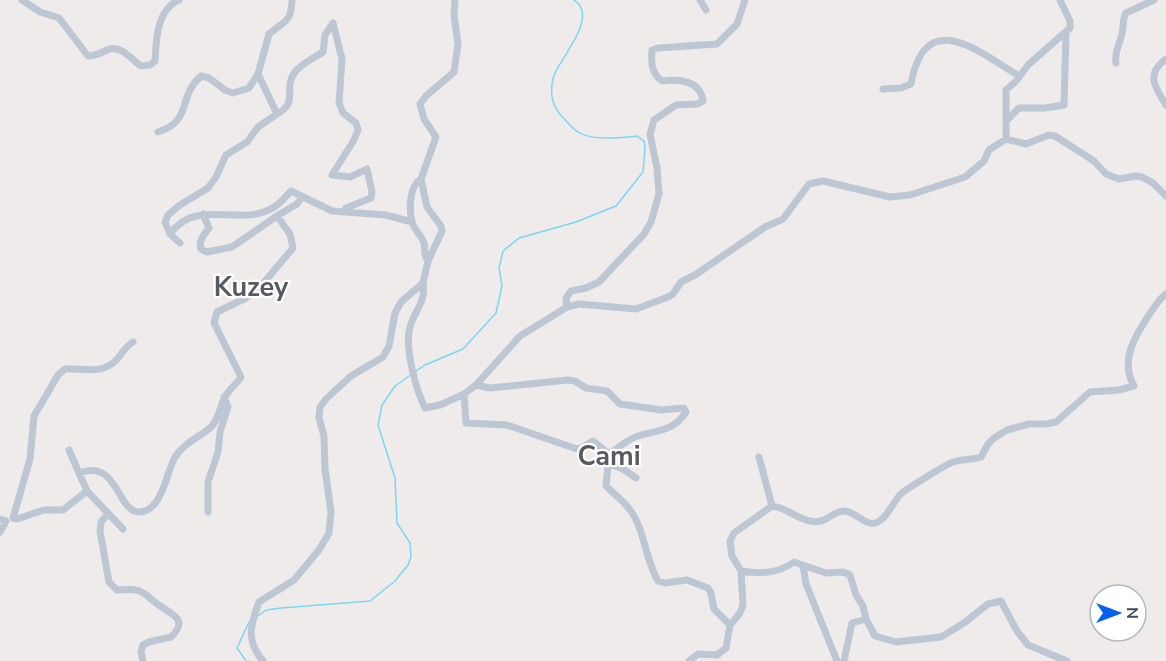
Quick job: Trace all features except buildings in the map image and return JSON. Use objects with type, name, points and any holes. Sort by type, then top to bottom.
[{"type":"street","points":[[22,0],[40,12],[59,18],[88,56],[96,56],[112,48],[119,49],[141,66],[150,65],[155,61],[161,21],[167,8],[180,0]]},
{"type":"street","points":[[158,132],[178,122],[189,92],[201,76],[209,78],[233,93],[249,88],[258,74],[269,34],[287,22],[292,0]]},
{"type":"street","points":[[428,261],[424,256],[424,244],[412,222],[411,193],[412,188],[421,179],[436,137],[424,119],[420,104],[454,72],[458,44],[454,15],[455,0]]},
{"type":"street","points":[[700,0],[706,10]]},
{"type":"street","points":[[567,307],[566,298],[571,291],[599,282],[644,234],[651,222],[659,194],[657,168],[650,134],[654,120],[676,105],[697,104],[703,101],[702,95],[690,82],[678,79],[662,81],[657,77],[653,70],[652,50],[717,44],[737,24],[746,0]]},
{"type":"street","points":[[1006,139],[1006,90],[1053,41],[1070,28],[1070,21],[1060,0]]},
{"type":"street","points":[[1127,0],[1131,10]]},
{"type":"street","points":[[1116,63],[1115,54],[1123,32],[1124,16],[1131,10],[1154,0]]},
{"type":"street","points":[[180,243],[170,234],[165,222],[168,215],[208,188],[226,155],[248,142],[258,127],[287,108],[290,87],[296,71],[323,52],[325,35],[333,23],[342,58],[339,103],[343,113],[356,123],[358,130],[332,176],[350,177],[367,169],[372,192],[368,201],[346,208],[344,212]]},
{"type":"street","points":[[1006,121],[1019,108],[1064,105],[1066,33]]},
{"type":"street","points":[[883,89],[901,88],[910,84],[913,71],[926,47],[930,43],[940,41],[965,44],[1019,76]]},
{"type":"street","points":[[1166,59],[1155,69],[1154,80],[1155,88],[1166,105]]},
{"type":"street","points":[[258,74],[277,114]]},
{"type":"street","points":[[421,179],[427,207],[442,231],[428,261],[423,283],[424,294],[409,330],[409,359],[425,408],[440,405],[465,394],[520,336],[567,307],[579,304],[636,309],[668,297],[673,294],[681,282],[695,275],[765,227],[783,219],[809,184],[823,181],[890,197],[910,195],[965,177],[984,161],[988,150],[1006,139],[1026,144],[1049,135],[1055,136],[1094,161],[1106,174],[1119,179],[1142,177],[1153,183],[1166,196]]},
{"type":"street","points":[[170,234],[178,223],[196,214],[250,215],[274,207],[291,191],[332,211],[386,215],[412,222]]},
{"type":"street","points":[[203,214],[209,228],[199,245],[207,252],[232,247],[297,204],[302,196]]},
{"type":"street","points":[[80,473],[92,470],[111,479],[130,509],[140,512],[147,510],[159,498],[176,456],[184,446],[212,427],[219,415],[224,397],[241,377],[214,323],[217,312],[246,298],[260,286],[293,248],[290,234],[277,216]]},
{"type":"street","points":[[263,661],[252,647],[250,637],[259,602],[294,580],[320,550],[329,532],[331,512],[325,469],[324,436],[319,418],[320,407],[351,376],[383,357],[389,346],[391,324],[395,313],[401,302],[423,283]]},
{"type":"street","points":[[689,661],[698,654],[717,655],[726,648],[730,625],[740,613],[743,604],[741,571],[732,556],[730,541],[734,533],[772,506],[783,507],[800,518],[812,521],[824,521],[845,511],[853,513],[870,524],[877,523],[890,511],[903,492],[954,462],[981,457],[988,444],[1007,430],[1029,424],[1056,422],[1090,392],[1119,390],[1134,386],[1129,375],[1130,348],[1159,300],[1166,294]]},
{"type":"street","points":[[87,491],[63,510],[44,510],[17,519],[13,518],[30,459],[33,416],[58,375],[65,369],[89,371],[109,366],[133,342]]},
{"type":"street","points":[[476,385],[490,388],[568,380],[575,381],[586,388],[607,391],[620,404],[661,410],[684,408],[686,412],[683,416],[665,430],[637,436],[609,454]]},
{"type":"street","points":[[465,394],[466,423],[489,422],[507,425],[577,449],[593,441],[609,454]]},
{"type":"street","points":[[208,512],[208,482],[218,452],[220,432],[228,407],[224,397]]},
{"type":"street","points":[[69,450],[87,491],[123,529]]},
{"type":"street","points":[[609,454],[606,486],[630,510],[639,527],[645,551],[658,581],[665,583],[687,580],[708,588],[714,609],[730,625]]},
{"type":"street","points":[[759,457],[772,506]]},
{"type":"street","points":[[608,463],[636,478]]},
{"type":"street","points":[[108,514],[101,522],[100,531],[109,582],[117,590],[143,592],[157,604],[175,614],[178,620],[179,626],[171,637],[143,645],[141,652],[143,661]]},
{"type":"street","points":[[0,519],[6,521],[0,532]]},
{"type":"street","points":[[741,571],[758,573],[775,571],[794,562],[826,573],[843,572],[850,575],[856,595],[863,606],[866,620],[875,636],[896,642],[941,637],[988,604],[1000,601],[1028,645],[1067,661]]},
{"type":"street","points":[[803,566],[806,584],[837,661]]},
{"type":"street","points":[[844,661],[852,623],[866,620]]},
{"type":"waterway","points":[[416,371],[463,349],[496,313],[502,286],[499,268],[503,251],[519,238],[576,222],[616,206],[643,172],[644,141],[637,136],[606,138],[584,135],[565,120],[554,104],[552,81],[571,47],[583,15],[581,7],[574,0]]},
{"type":"waterway","points":[[258,616],[266,610],[370,601],[395,581],[408,565],[411,557],[410,543],[397,523],[395,478],[378,425],[382,405],[395,386],[412,374]]},
{"type":"waterway","points":[[246,661],[237,648],[249,622]]},
{"type":"district","name":"Kuzey","points":[[251,287]]},
{"type":"district","name":"Cami","points":[[609,456]]}]
